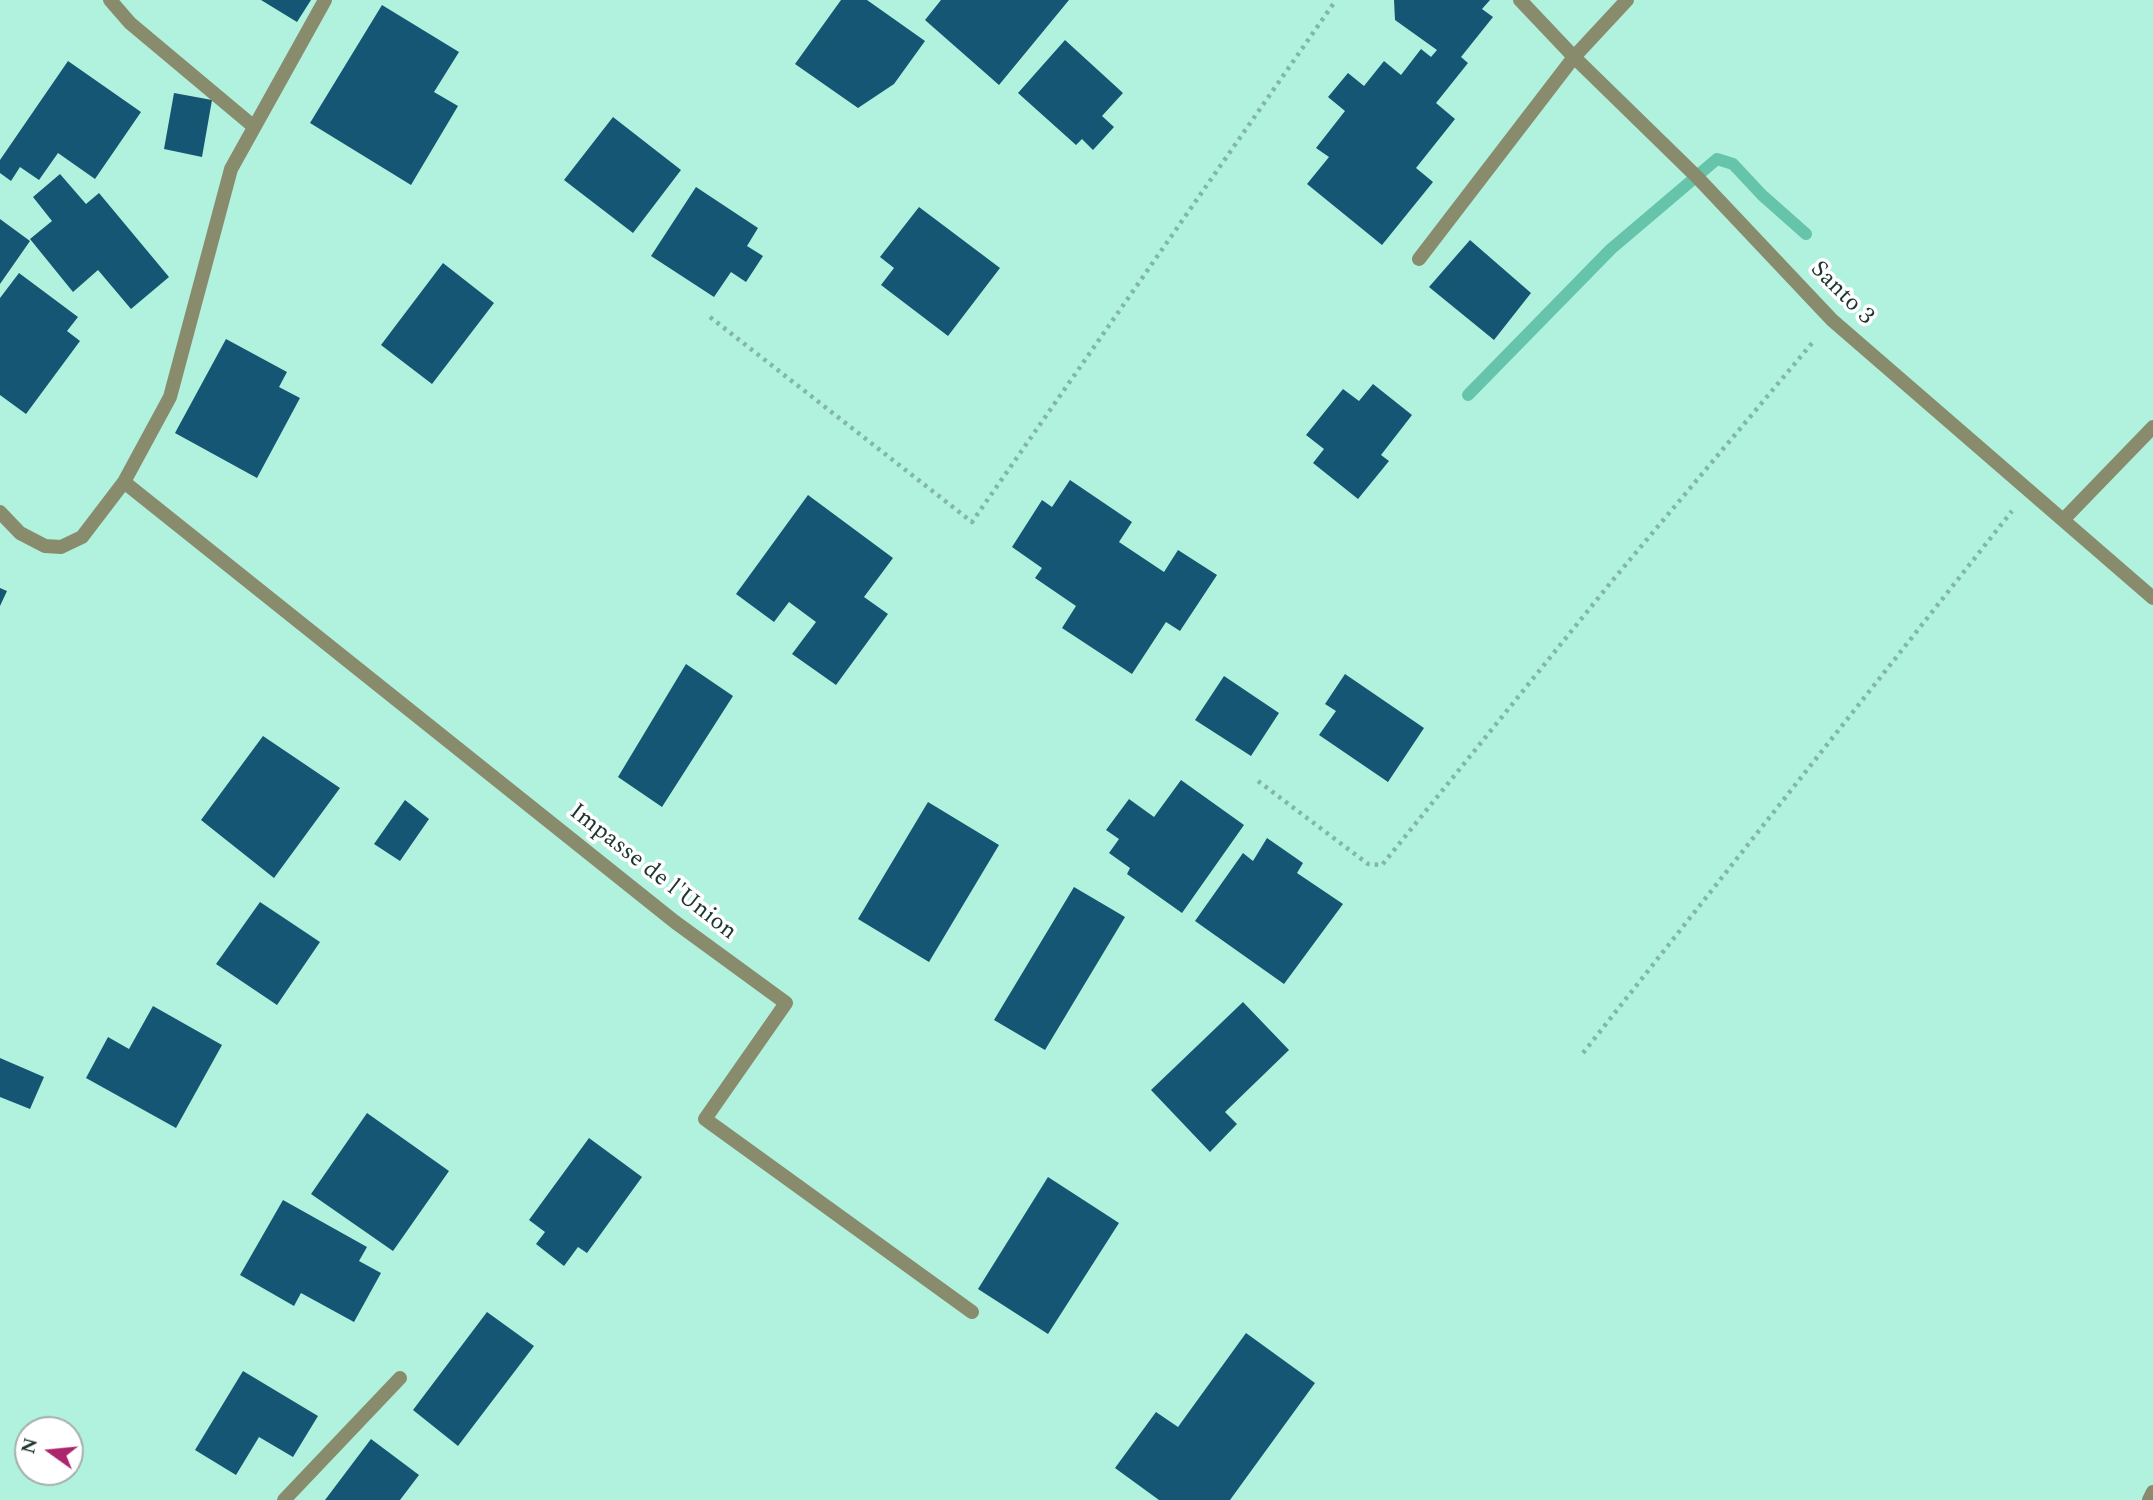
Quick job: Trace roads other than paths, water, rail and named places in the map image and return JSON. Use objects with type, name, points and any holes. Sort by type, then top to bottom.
[{"type":"street","points":[[110,0],[130,23],[253,126]]},
{"type":"street","points":[[0,512],[20,533],[45,546],[61,547],[82,537],[124,482],[170,397],[231,169],[325,0]]},
{"type":"street","name":"Santo 3","points":[[1520,0],[1574,57],[1697,177],[1832,320],[2153,598]]},
{"type":"street","points":[[1419,259],[1574,57],[1627,0]]},
{"type":"street","points":[[2064,519],[2153,427]]},
{"type":"street","name":"Impasse de l'Union","points":[[124,482],[675,922],[786,1003],[705,1119],[972,1312]]},
{"type":"street","points":[[284,1500],[400,1378]]},
{"type":"street","points":[[2149,1500],[2153,1492]]},
{"type":"waterway","points":[[1468,395],[1611,249],[1717,159],[1733,164],[1762,195],[1806,234]]}]
